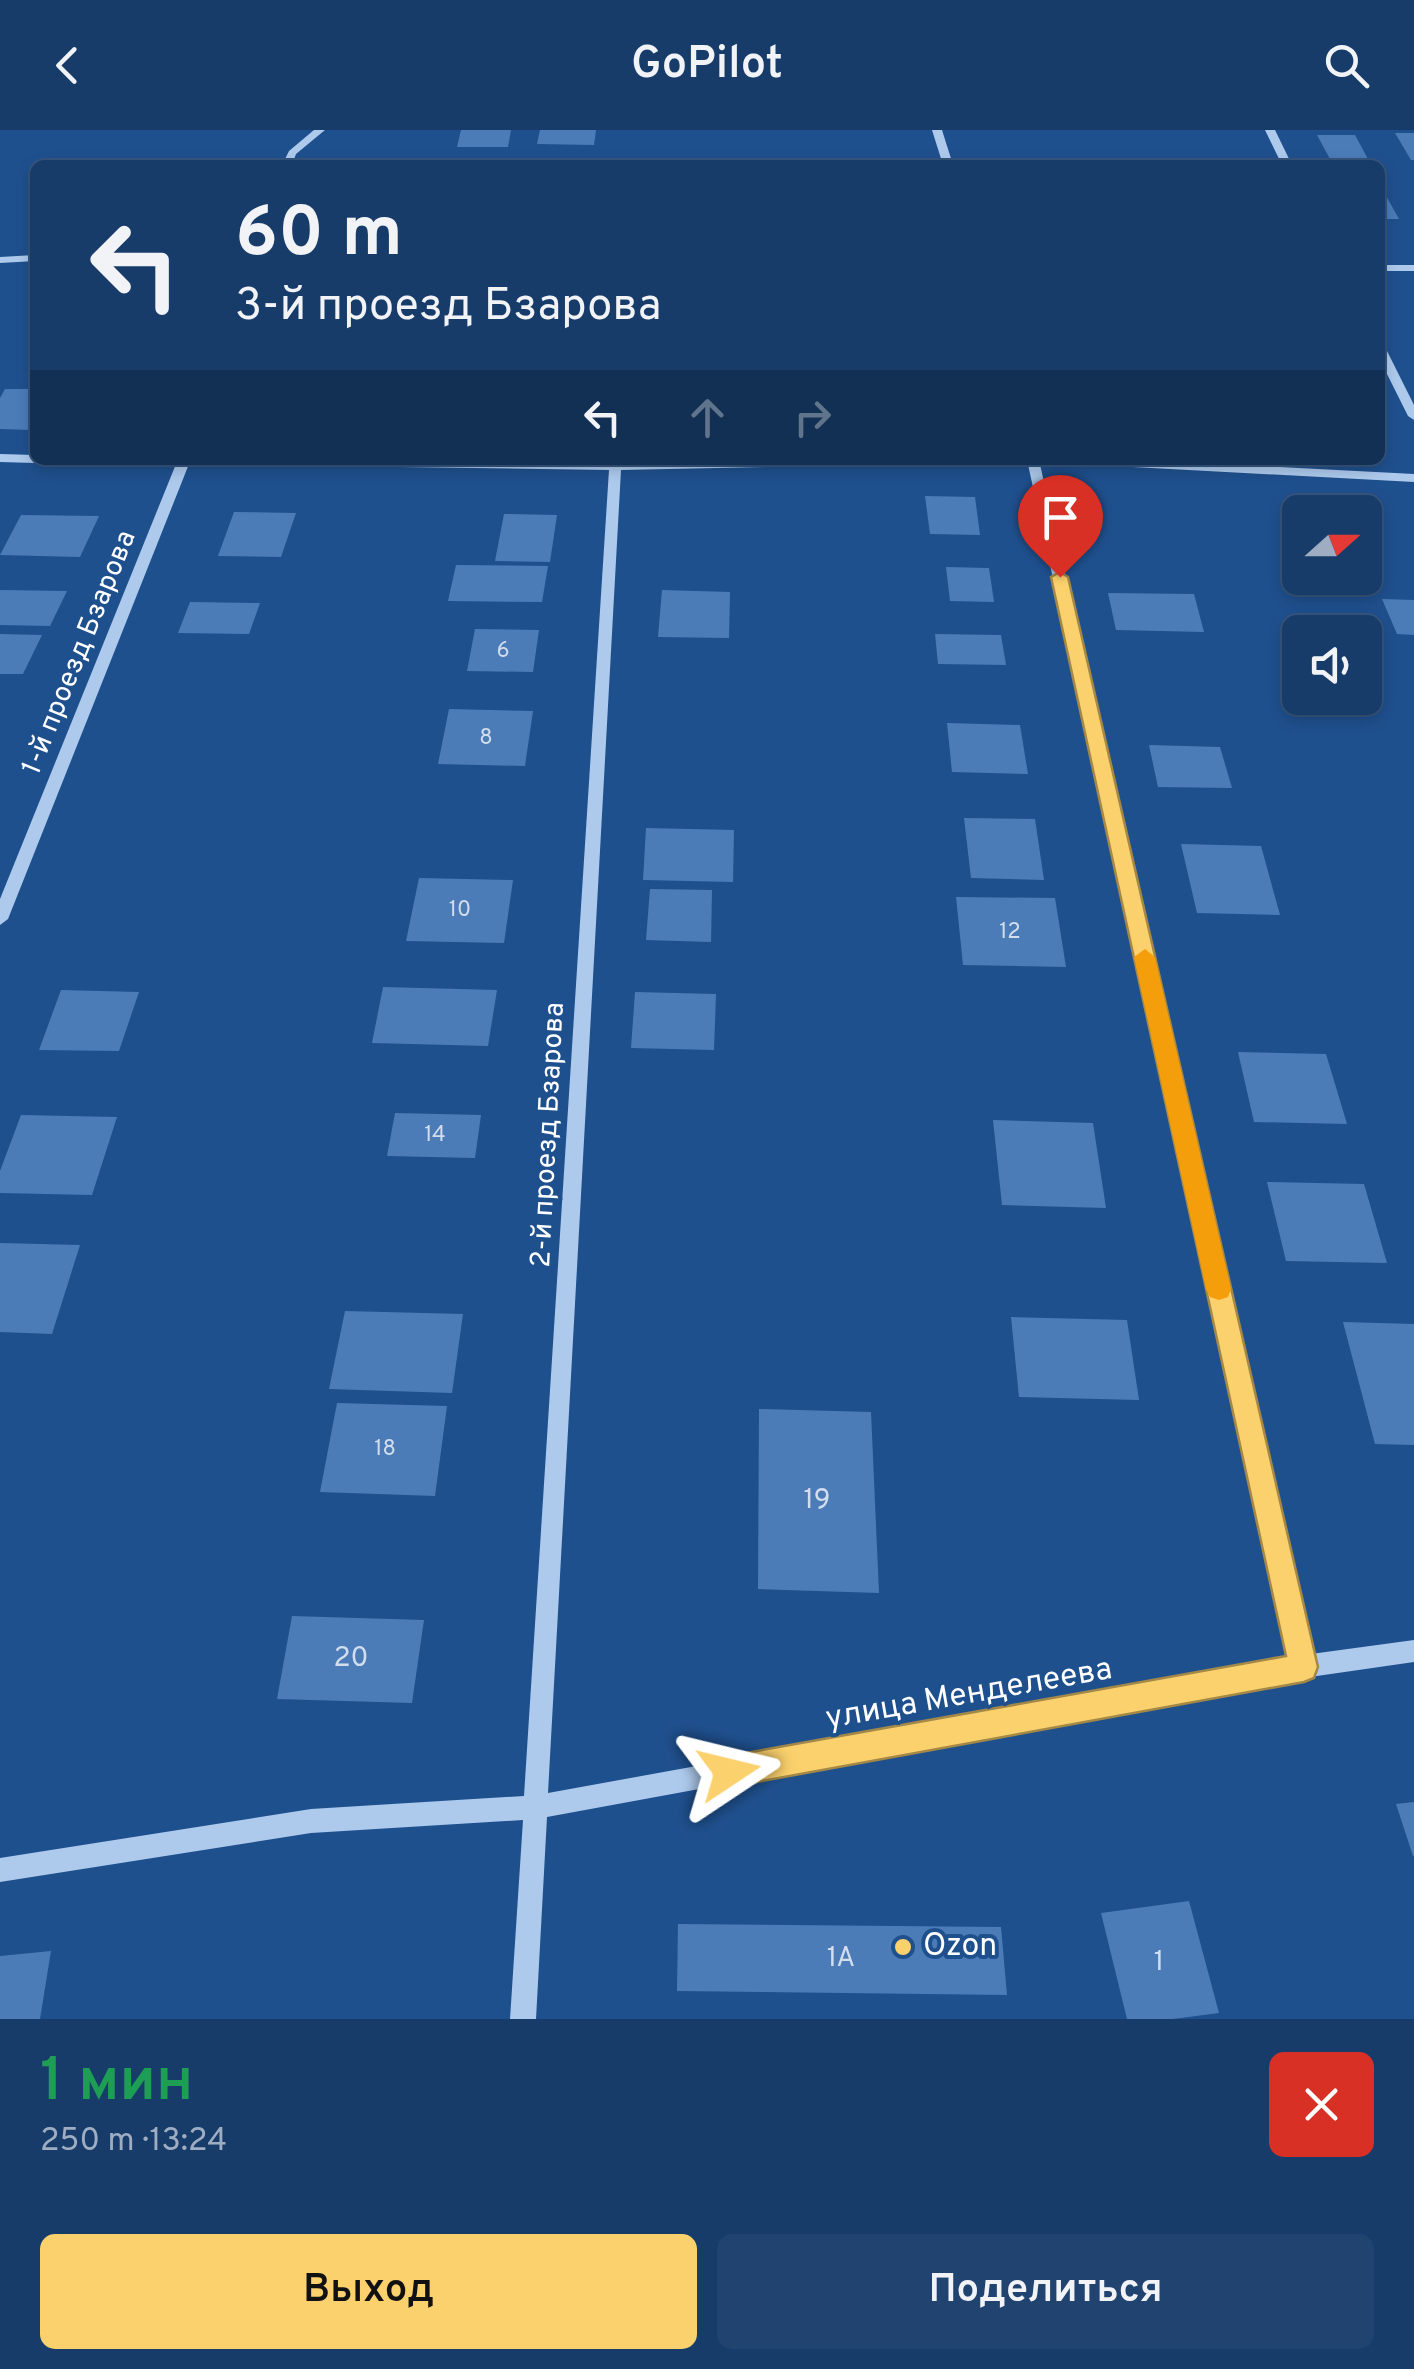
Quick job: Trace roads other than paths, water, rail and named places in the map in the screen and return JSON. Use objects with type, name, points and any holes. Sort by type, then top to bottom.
[{"type":"street","points":[[289,160],[320,130]]},
{"type":"street","points":[[937,130],[946,160]]},
{"type":"street","points":[[1270,130],[1285,160]]},
{"type":"street","points":[[0,260],[30,258]]},
{"type":"street","points":[[1385,268],[1414,268]]},
{"type":"street","points":[[1385,358],[1414,416]]},
{"type":"street","points":[[0,458],[30,458]]},
{"type":"street","name":"1-й проезд Бзарова","points":[[0,920],[179,465]]},
{"type":"street","points":[[543,465],[665,465]]},
{"type":"street","points":[[1034,465],[1304,1667]]},
{"type":"street","points":[[1171,465],[1414,478]]},
{"type":"street","name":"2-й проезд Бзарова","points":[[523,2019],[615,466]]},
{"type":"street","name":"улица Менделеева","points":[[0,1870],[311,1822],[538,1806],[1304,1667],[1414,1651]]},
{"type":"place","name":"Ozon","points":[[903,1947]]}]
